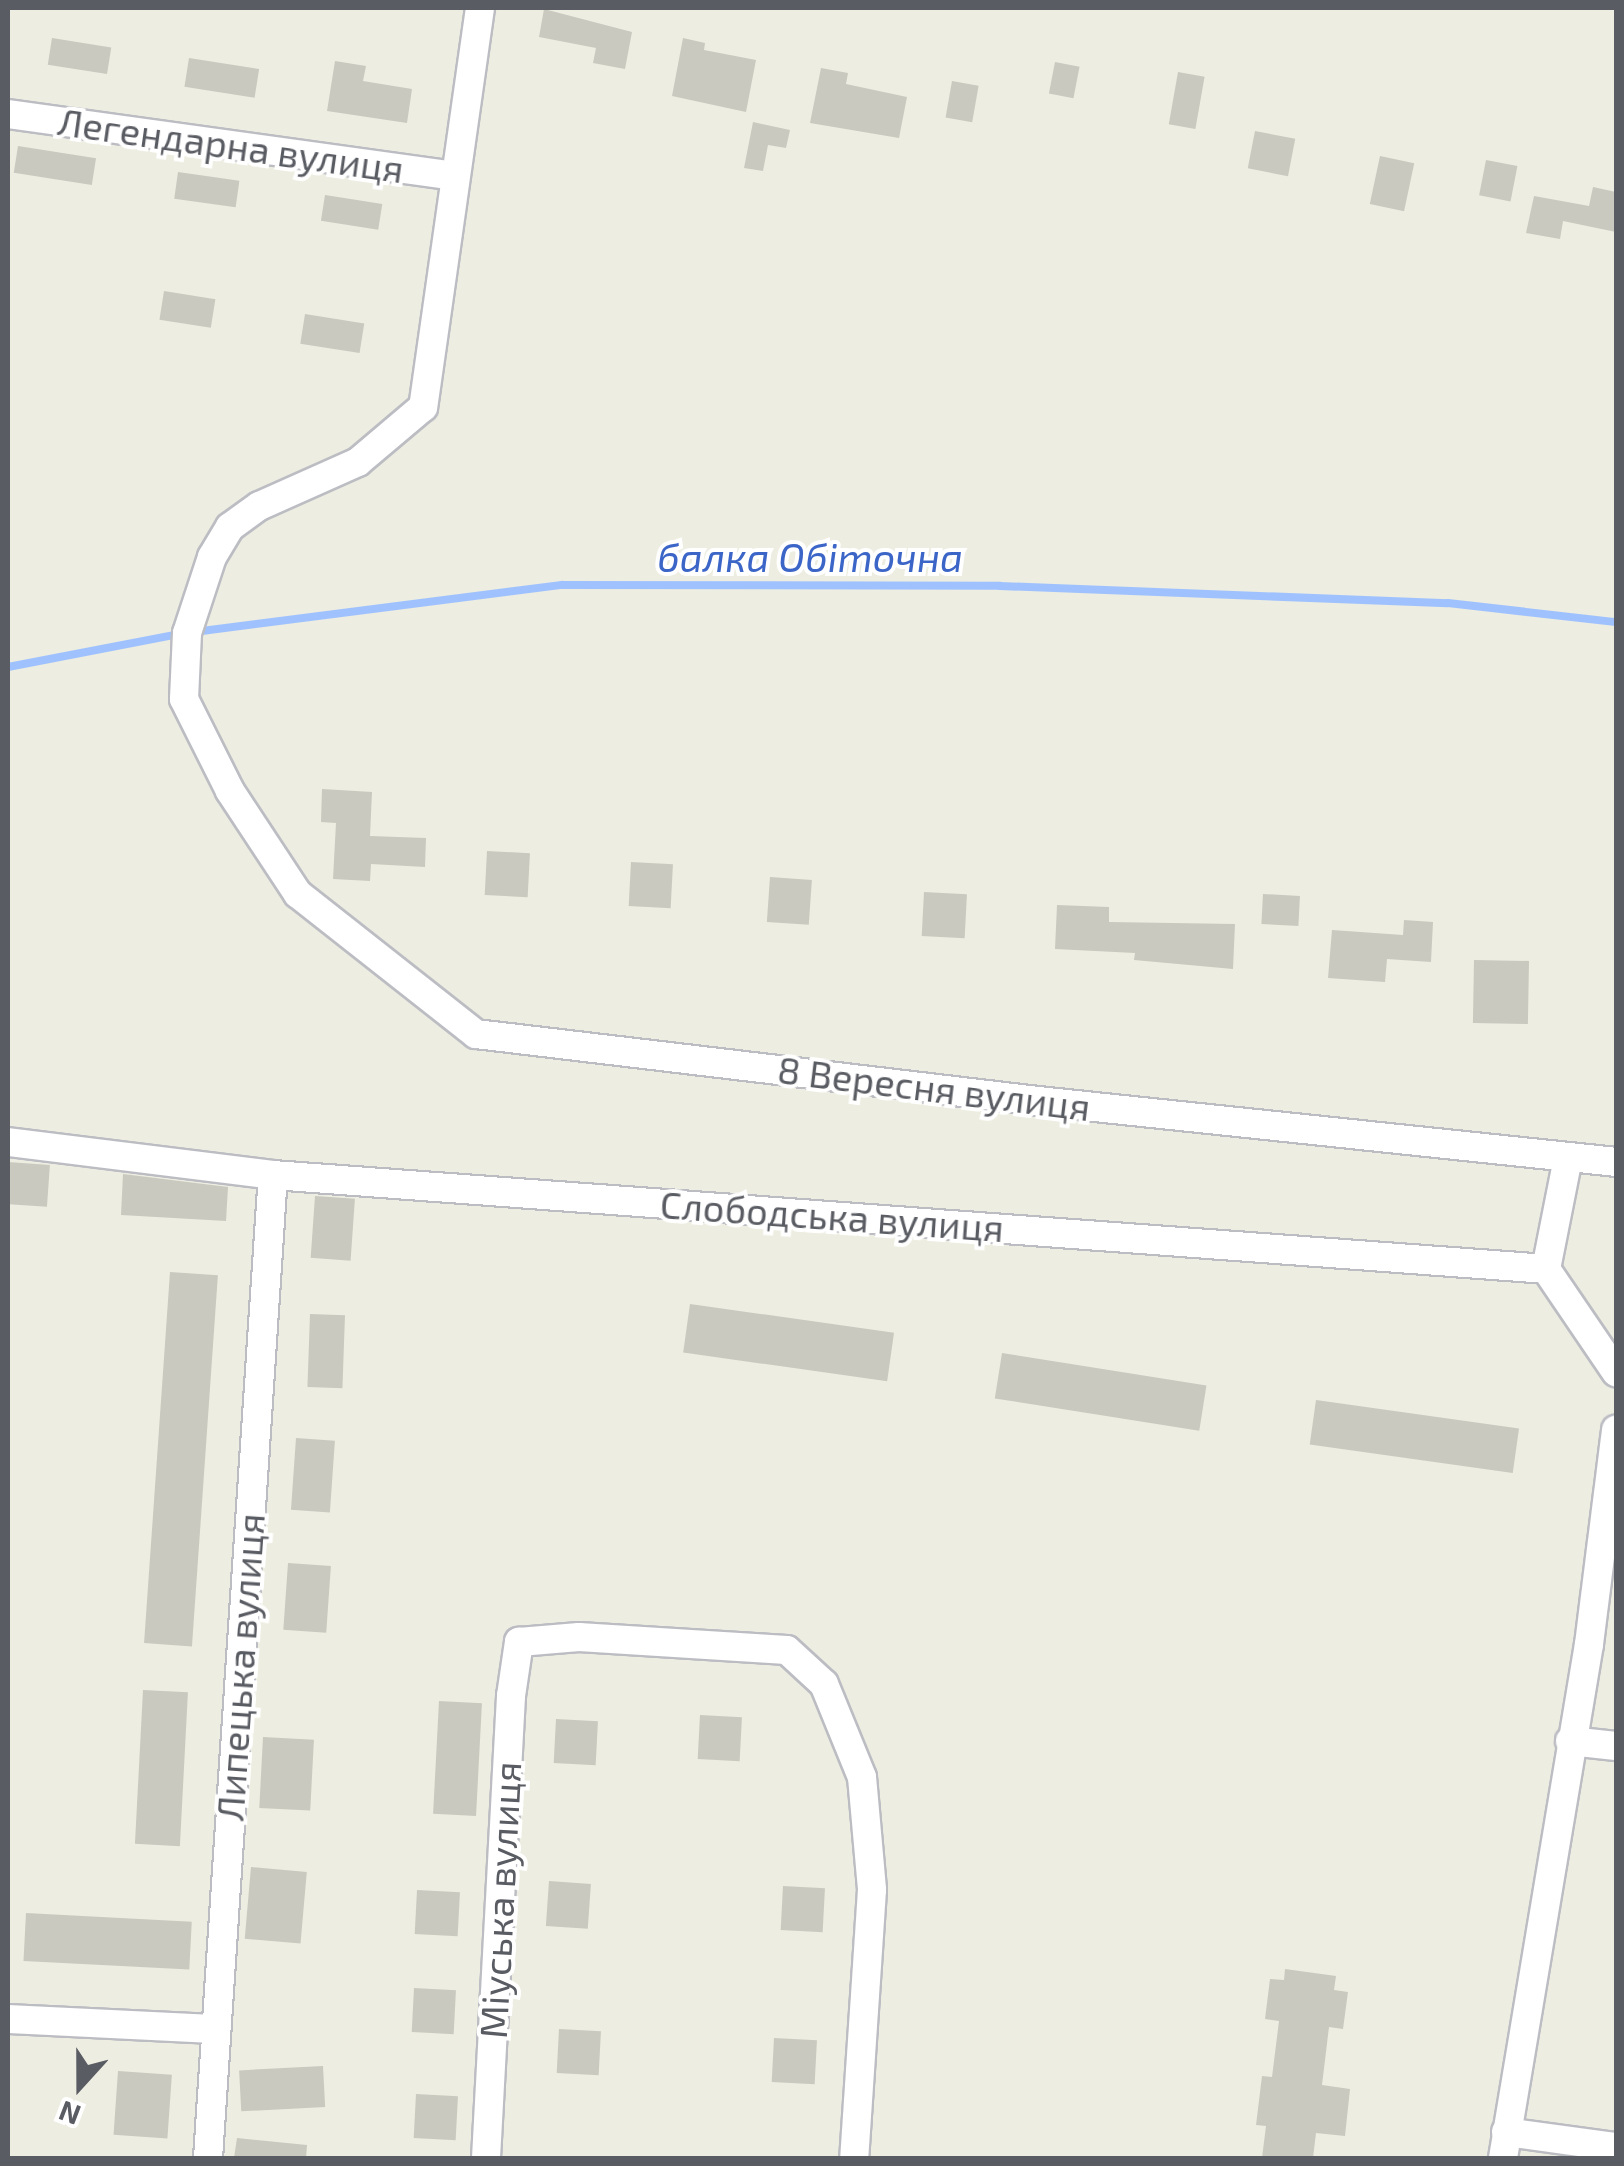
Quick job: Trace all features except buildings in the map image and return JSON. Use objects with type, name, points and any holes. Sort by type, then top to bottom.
[{"type":"street","name":"Легендарна вулиця","points":[[298,894],[230,791],[184,699],[186,633],[212,557],[230,527],[259,506],[358,462],[423,407],[480,8]]},
{"type":"street","name":"Легендарна вулиця","points":[[8,114],[455,176]]},
{"type":"street","name":"8 Вересня вулиця","points":[[298,894],[476,1034],[1616,1162]]},
{"type":"street","name":"Слободська вулиця","points":[[8,1142],[273,1175],[1546,1269]]},
{"type":"street","points":[[1568,1158],[1546,1269],[1616,1372]]},
{"type":"street","name":"Липецька вулиця","points":[[208,2158],[273,1175]]},
{"type":"street","points":[[1616,1431],[1589,1644],[1505,2145],[1616,2147]]},
{"type":"street","name":"Міуська вулиця","points":[[486,2158],[510,1716],[519,1642],[579,1638],[786,1650],[824,1684],[862,1778],[872,1890],[854,2158]]},
{"type":"street","points":[[1570,1741],[1616,1746]]},
{"type":"street","points":[[8,2019],[215,2029]]},
{"type":"waterway","name":"балка Обіточна","points":[[194,632],[562,585],[1000,586],[1448,603],[1616,622]]},
{"type":"waterway","name":"балка Обіточна","points":[[8,667],[180,634]]}]
